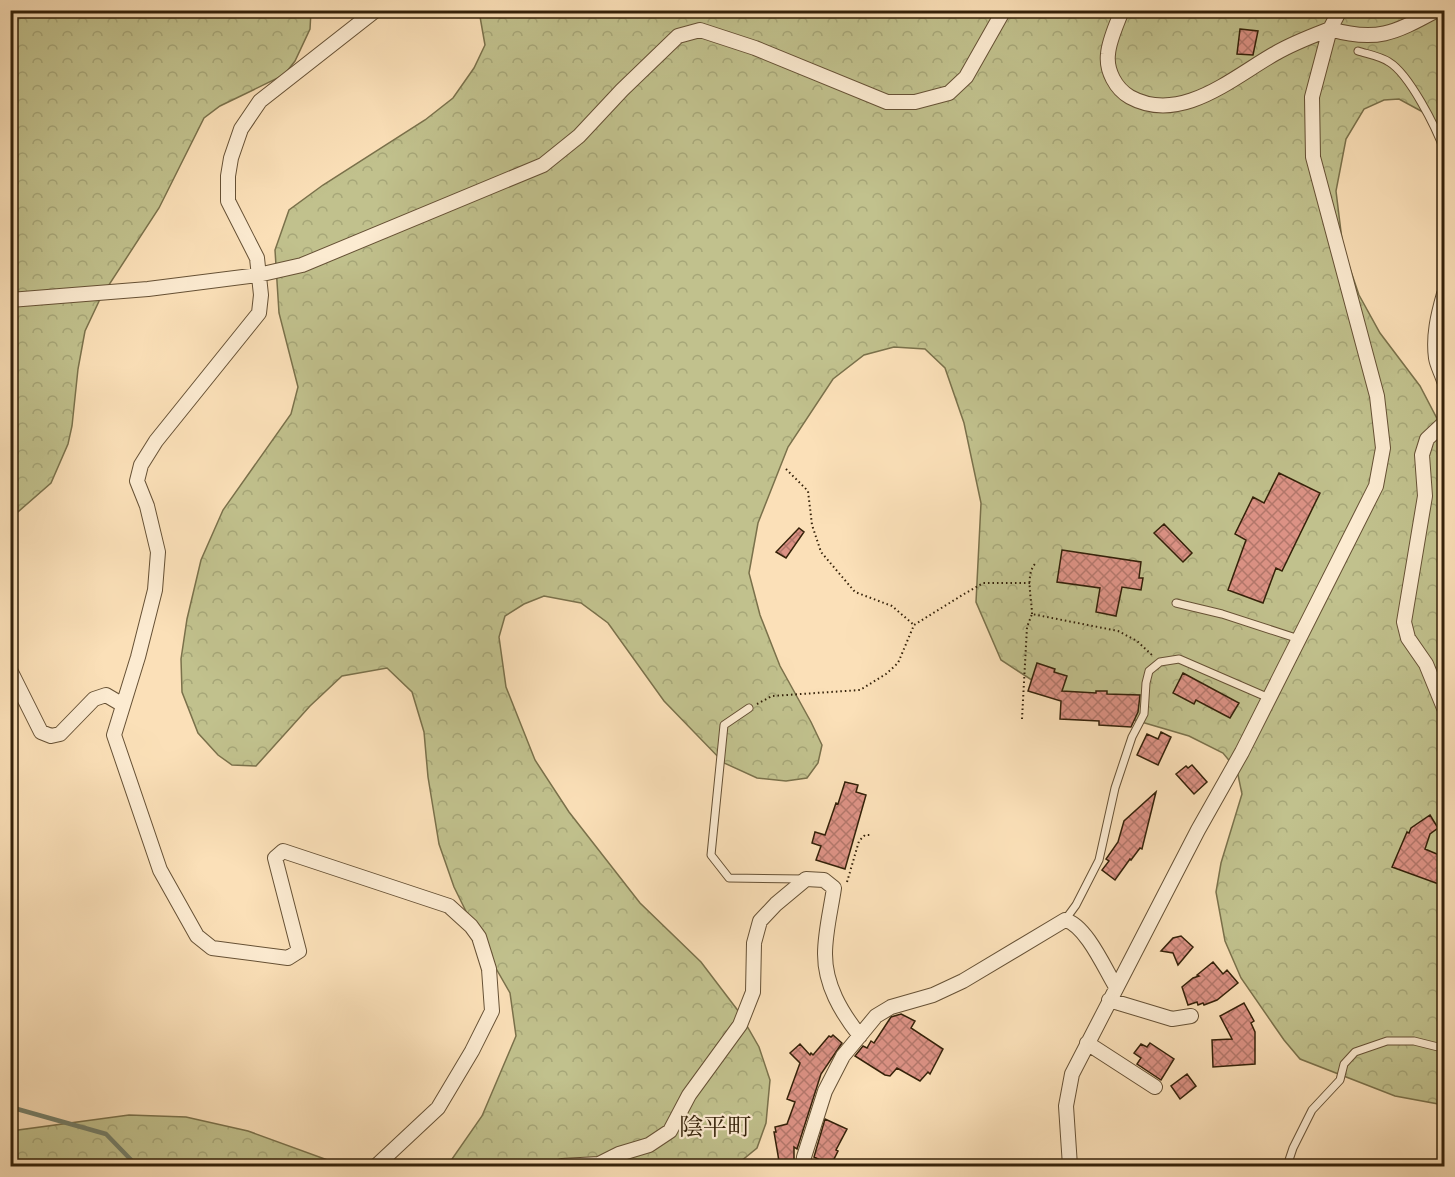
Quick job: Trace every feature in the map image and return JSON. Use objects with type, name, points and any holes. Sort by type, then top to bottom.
[{"type":"street","points":[[376,10],[260,101],[242,129],[229,167],[228,201],[257,258],[261,295],[260,313],[156,441],[141,465],[137,481],[147,506],[158,552],[155,590],[114,735],[160,870],[197,936],[212,948],[288,958],[299,951],[275,858],[283,851],[449,906],[471,926],[478,937],[489,969],[492,1011],[472,1051],[438,1108],[376,1167]]},
{"type":"street","points":[[10,300],[148,289],[258,274],[302,265],[543,165],[579,136],[678,36],[700,30],[755,48],[887,102],[915,102],[949,93],[966,77],[1004,10]]},
{"type":"street","points":[[1122,10],[1108,55],[1111,75],[1122,93],[1154,106],[1184,103],[1212,92],[1278,52],[1330,28],[1349,34],[1386,34],[1399,31],[1437,10]]},
{"type":"street","points":[[1071,1167],[1066,1106],[1072,1074],[1177,868],[1242,752],[1376,486],[1383,448],[1377,396],[1313,157],[1312,97],[1330,28],[1340,10]]},
{"type":"street","points":[[1444,294],[1437,318],[1436,359],[1444,381]]},
{"type":"street","points":[[1444,423],[1427,439],[1422,455],[1425,496],[1404,622],[1408,638],[1426,664],[1444,708]]},
{"type":"street","points":[[10,670],[41,732],[51,736],[60,734],[94,699],[106,695],[123,705]]},
{"type":"street","points":[[562,1167],[598,1165],[619,1154],[649,1145],[670,1131],[689,1095],[740,1025],[753,992],[754,943],[760,921],[806,879],[824,880],[834,888],[825,954],[831,987],[844,1017],[860,1036]]},
{"type":"street","points":[[803,1167],[804,1157],[825,1091],[843,1056],[876,1016],[891,1007],[933,994],[963,981],[1065,920],[1071,921],[1086,936],[1116,987]]},
{"type":"street","points":[[1109,1000],[1172,1019],[1191,1016]]},
{"type":"street","points":[[1088,1043],[1155,1087]]},
{"type":"lane","points":[[1358,51],[1389,62],[1399,71],[1428,113],[1444,150]]},
{"type":"lane","points":[[1176,603],[1222,614],[1299,639]]},
{"type":"lane","points":[[1065,920],[1076,905],[1099,860],[1115,788],[1132,737],[1144,714],[1149,671],[1160,662],[1179,659],[1269,698]]},
{"type":"lane","points":[[749,708],[724,725],[711,855],[729,878],[806,879]]},
{"type":"lane","points":[[1287,1167],[1293,1148],[1312,1110],[1341,1080],[1344,1064],[1355,1052],[1387,1041],[1414,1041],[1444,1050]]},
{"type":"path","points":[[786,469],[808,491],[812,525],[821,552],[834,568],[855,592],[892,606],[915,625]]},
{"type":"path","points":[[1022,719],[1027,627],[1032,614],[1031,568],[1035,564]]},
{"type":"path","points":[[749,708],[772,696],[860,690],[886,674],[898,663],[915,625],[983,583],[1031,583]]},
{"type":"path","points":[[1032,614],[1118,631],[1137,641],[1160,662]]},
{"type":"path","points":[[834,888],[847,883],[859,841],[865,835],[871,835]]},
{"type":"green space","points":[[11,11],[311,11],[310,29],[295,61],[284,75],[220,106],[204,118],[159,208],[101,297],[85,331],[68,444],[51,483],[11,518]]},
{"type":"green space","points":[[479,11],[1444,11],[1444,145],[1437,123],[1421,111],[1399,99],[1384,100],[1364,109],[1346,139],[1336,191],[1343,248],[1359,295],[1380,333],[1420,386],[1444,432],[1444,1105],[1395,1096],[1300,1059],[1241,978],[1225,941],[1216,892],[1221,863],[1242,794],[1237,770],[1223,753],[1189,736],[1104,711],[1041,686],[1001,660],[976,602],[981,503],[964,423],[945,368],[925,349],[894,347],[864,355],[833,379],[788,447],[758,523],[749,573],[760,615],[780,666],[822,745],[818,763],[807,778],[786,781],[757,778],[724,763],[664,701],[608,623],[581,603],[544,596],[524,604],[505,616],[499,637],[506,687],[535,760],[569,812],[640,903],[701,962],[739,1012],[759,1047],[770,1080],[766,1123],[757,1148],[735,1166],[444,1166],[450,1162],[482,1116],[516,1036],[510,993],[482,944],[454,887],[439,844],[428,777],[424,732],[412,692],[387,668],[342,676],[310,706],[256,766],[232,765],[218,755],[198,733],[182,692],[181,659],[187,619],[201,560],[223,510],[291,414],[298,387],[279,313],[275,250],[289,210],[323,185],[425,120],[453,98],[474,68],[485,45]]},
{"type":"green space","points":[[129,1115],[186,1117],[248,1131],[344,1166],[11,1166],[11,1131]]},
{"type":"building","points":[[1240,29],[1258,31],[1253,55],[1237,54]]},
{"type":"building","points":[[1279,473],[1320,493],[1282,571],[1276,568],[1263,603],[1228,590],[1246,540],[1235,534],[1253,497],[1264,503]]},
{"type":"building","points":[[1164,524],[1192,553],[1183,562],[1154,533]]},
{"type":"building","points":[[799,528],[804,532],[786,558],[776,552]]},
{"type":"building","points":[[1062,550],[1141,562],[1139,578],[1143,578],[1141,590],[1122,587],[1116,616],[1096,612],[1100,588],[1057,582]]},
{"type":"building","points":[[1037,663],[1067,676],[1062,691],[1096,693],[1096,691],[1107,691],[1107,694],[1140,695],[1138,712],[1131,727],[1099,725],[1099,721],[1060,719],[1061,701],[1028,691]]},
{"type":"building","points":[[1183,673],[1239,703],[1230,718],[1196,700],[1194,704],[1173,693]]},
{"type":"building","points":[[1161,732],[1171,737],[1158,765],[1137,755],[1147,734],[1158,739]]},
{"type":"building","points":[[1192,765],[1207,782],[1194,794],[1176,774],[1186,766],[1188,768]]},
{"type":"building","points":[[845,782],[858,785],[856,792],[866,795],[845,869],[816,860],[821,846],[812,843],[815,832],[825,835]]},
{"type":"building","points":[[1156,792],[1142,849],[1140,848],[1130,859],[1115,880],[1102,870],[1109,861],[1106,859],[1118,842],[1124,821]]},
{"type":"building","points":[[1430,815],[1438,828],[1430,834],[1425,849],[1444,857],[1444,886],[1392,867],[1407,832],[1409,833],[1411,828]]},
{"type":"building","points":[[1181,936],[1193,947],[1178,965],[1173,953],[1161,951],[1173,938]]},
{"type":"building","points":[[1213,962],[1223,974],[1227,970],[1238,983],[1217,1000],[1204,1005],[1203,1003],[1198,1005],[1197,1002],[1188,1005],[1182,987],[1199,976],[1197,975]]},
{"type":"building","points":[[1244,1003],[1254,1021],[1251,1023],[1255,1032],[1255,1064],[1213,1067],[1212,1040],[1232,1039],[1220,1016]]},
{"type":"building","points":[[901,1014],[915,1021],[911,1028],[943,1049],[930,1074],[928,1072],[920,1081],[897,1068],[890,1076],[885,1075],[855,1056],[863,1046],[867,1048],[871,1041],[874,1043],[891,1017]]},
{"type":"building","points":[[833,1035],[842,1043],[821,1074],[797,1149],[794,1147],[794,1167],[780,1167],[774,1132],[776,1132],[775,1127],[787,1124],[795,1102],[787,1099],[800,1063],[790,1053],[800,1044],[810,1055],[811,1053],[813,1055],[829,1036]]},
{"type":"building","points":[[1150,1043],[1174,1059],[1161,1080],[1137,1064],[1141,1058],[1134,1053],[1141,1044],[1147,1047]]},
{"type":"building","points":[[1187,1074],[1196,1086],[1180,1099],[1171,1086]]},
{"type":"building","points":[[825,1119],[847,1129],[832,1163],[828,1164],[814,1157]]},
{"type":"waterway","points":[[10,1107],[106,1134],[137,1166]]},
{"type":"district","name":"陰平町","points":[[715,1127]]}]
